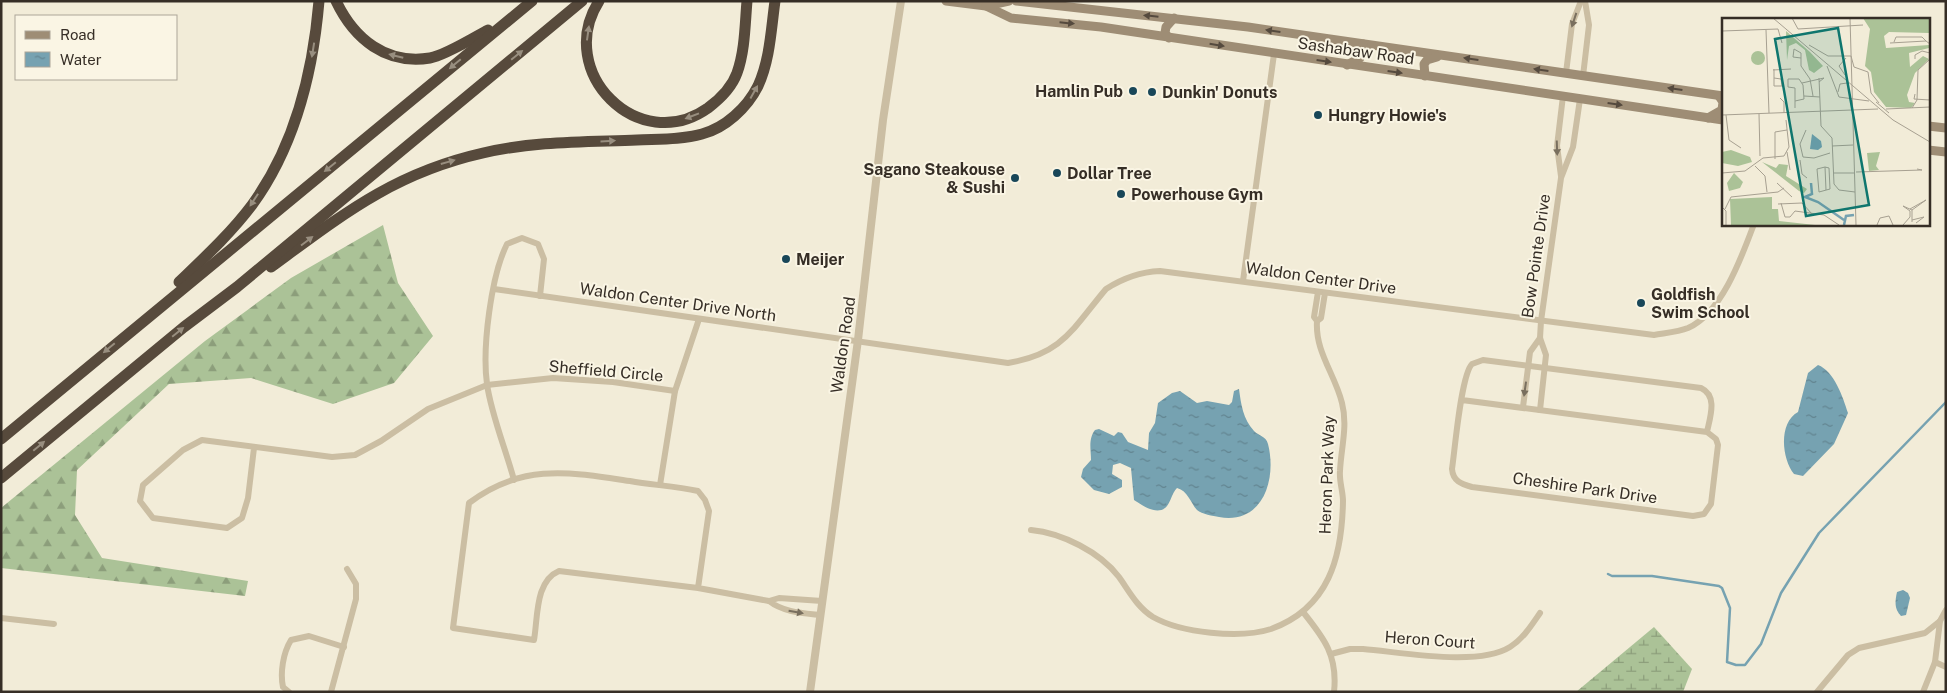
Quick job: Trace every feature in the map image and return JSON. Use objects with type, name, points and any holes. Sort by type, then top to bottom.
[{"type":"highway","points":[[128,333],[238,222],[253,204],[269,177],[292,129],[302,98],[310,66],[319,1]]},
{"type":"highway","points":[[336,1],[354,31],[370,46],[387,54],[407,59],[432,58],[475,37],[520,11]]},
{"type":"highway","points":[[1,439],[532,1]]},
{"type":"highway","points":[[1,478],[176,334],[237,287],[582,1]]},
{"type":"highway","points":[[599,1],[588,26],[586,46],[588,60],[597,85],[606,96],[624,111],[647,120],[669,122],[704,111],[719,99],[731,85],[740,60],[747,1]]},
{"type":"highway","points":[[237,287],[259,276],[363,200],[408,177],[443,163],[503,149],[553,144],[680,138],[714,130],[742,108],[757,87],[767,59],[775,1]]},
{"type":"main road","name":"Sashabaw Road","points":[[946,1],[986,6],[1011,18],[1169,38],[1722,120]]},
{"type":"main road","name":"Sashabaw Road","points":[[986,6],[1009,1]]},
{"type":"main road","name":"Sashabaw Road","points":[[1016,1],[1174,18],[1721,96]]},
{"type":"main road","points":[[1047,22],[1049,5]]},
{"type":"main road","points":[[1169,38],[1165,33],[1166,27],[1174,18]]},
{"type":"main road","points":[[1347,65],[1360,58],[1363,44]]},
{"type":"main road","points":[[1425,76],[1423,69],[1425,62],[1442,55]]},
{"type":"main road","points":[[1708,118],[1722,110]]},
{"type":"main road","points":[[1930,126],[1946,128]]},
{"type":"main road","points":[[1930,150],[1946,152]]},
{"type":"street","name":"Waldon Road","points":[[810,692],[858,340],[883,120],[901,1]]},
{"type":"street","points":[[1566,73],[1572,24],[1581,1]]},
{"type":"street","points":[[1583,76],[1589,25],[1585,1]]},
{"type":"street","points":[[1243,281],[1274,54]]},
{"type":"street","name":"Bow Pointe Drive","points":[[1561,178],[1557,146],[1563,96]]},
{"type":"street","name":"Bow Pointe Drive","points":[[1540,410],[1546,351],[1540,338],[1541,321],[1561,178],[1573,146],[1580,99]]},
{"type":"street","name":"Waldon Center Drive","points":[[858,340],[1008,363],[1026,361],[1058,346],[1106,289],[1127,277],[1145,271],[1160,270],[1654,335],[1688,328],[1700,320],[1714,306],[1725,289],[1754,225]]},
{"type":"street","points":[[514,480],[487,385],[484,356],[499,260],[507,244],[522,238],[538,244],[544,259],[540,296]]},
{"type":"street","name":"Waldon Center Drive North","points":[[494,289],[858,340]]},
{"type":"street","name":"Heron Park Way","points":[[1031,530],[1040,531],[1085,548],[1103,560],[1139,605],[1151,615],[1169,625],[1235,634],[1260,632],[1282,625],[1303,612],[1320,594],[1333,568],[1343,499],[1340,472],[1344,415],[1342,402],[1323,360],[1317,332],[1318,321],[1321,318],[1322,292]]},
{"type":"street","points":[[660,485],[675,391],[698,319]]},
{"type":"street","name":"Bow Pointe Drive","points":[[1523,408],[1531,350],[1540,338]]},
{"type":"street","name":"Cheshire Park Drive","points":[[1483,360],[1528,366],[1701,388],[1708,393],[1711,399],[1707,432],[1716,439],[1718,445],[1710,504],[1704,514],[1694,516],[1462,484],[1454,478],[1452,469],[1467,370],[1474,361],[1483,360]]},
{"type":"street","name":"Sheffield Circle","points":[[254,448],[248,498],[242,518],[227,528],[153,518],[140,501],[143,486],[183,450],[202,440],[332,457],[355,455],[382,441],[428,409],[487,385],[553,378],[613,382],[675,391]]},
{"type":"street","points":[[1462,400],[1707,432]]},
{"type":"street","points":[[698,588],[709,516],[705,500],[698,491],[573,472],[538,474],[490,487],[469,503],[453,628],[534,640],[543,585],[549,575],[559,571],[698,588],[768,601],[779,598],[822,601]]},
{"type":"street","points":[[331,692],[356,599],[356,584],[347,569]]},
{"type":"street","points":[[768,601],[776,607],[790,611],[820,615]]},
{"type":"street","points":[[1922,692],[1935,662],[1940,621],[1946,610]]},
{"type":"street","points":[[1303,612],[1321,635],[1331,654],[1334,666],[1334,692]]},
{"type":"street","name":"Heron Court","points":[[1331,654],[1350,649],[1363,649],[1468,659],[1487,657],[1511,647],[1525,634],[1540,613]]},
{"type":"street","points":[[1,618],[54,624]]},
{"type":"street","points":[[1817,692],[1848,655],[1859,648],[1925,633],[1940,621]]},
{"type":"street","points":[[289,692],[283,688],[281,679],[286,649],[291,640],[309,636],[344,647]]},
{"type":"street","points":[[1935,662],[1946,667]]},
{"type":"green space","points":[[383,225],[398,283],[433,336],[394,383],[333,404],[251,378],[169,384],[77,470],[75,515],[102,558],[248,581],[245,596],[1,568],[1,508],[205,341],[291,278]]},
{"type":"green space","points":[[1654,627],[1692,669],[1683,692],[1576,692]]},
{"type":"water","points":[[1818,365],[1824,368],[1833,379],[1841,392],[1848,413],[1834,444],[1803,476],[1794,474],[1787,460],[1784,442],[1785,432],[1787,424],[1798,412],[1808,373]]},
{"type":"water","points":[[1239,389],[1245,416],[1254,431],[1267,441],[1270,458],[1268,485],[1263,497],[1256,507],[1246,514],[1234,518],[1202,513],[1197,510],[1181,489],[1177,488],[1167,506],[1159,510],[1150,509],[1134,500],[1131,468],[1120,463],[1113,465],[1112,474],[1122,480],[1122,487],[1109,494],[1094,490],[1081,477],[1083,469],[1091,460],[1091,441],[1095,430],[1099,429],[1114,436],[1118,432],[1122,433],[1128,442],[1148,450],[1149,433],[1155,423],[1158,403],[1172,393],[1180,391],[1197,403],[1207,401],[1229,405],[1232,402],[1234,391]]},
{"type":"water","points":[[1903,590],[1908,593],[1910,598],[1906,615],[1901,616],[1897,611],[1896,602],[1897,592]]},
{"type":"waterway","points":[[1608,574],[1612,576],[1652,576],[1719,586],[1722,588],[1730,608],[1727,662],[1745,665],[1761,644],[1781,593],[1819,533],[1946,402]]},
{"type":"place","name":"Hamlin Pub","points":[[1133,91]]},
{"type":"place","name":"Dunkin' Donuts","points":[[1152,92]]},
{"type":"place","name":"Hungry Howie's","points":[[1318,115]]},
{"type":"place","name":"Dollar Tree","points":[[1057,173]]},
{"type":"place","name":"Sagano Steakouse & Sushi","points":[[1015,178]]},
{"type":"place","name":"Powerhouse Gym","points":[[1121,194]]},
{"type":"place","name":"Meijer","points":[[786,259]]},
{"type":"place","name":"Goldfish Swim School","points":[[1641,303]]}]
